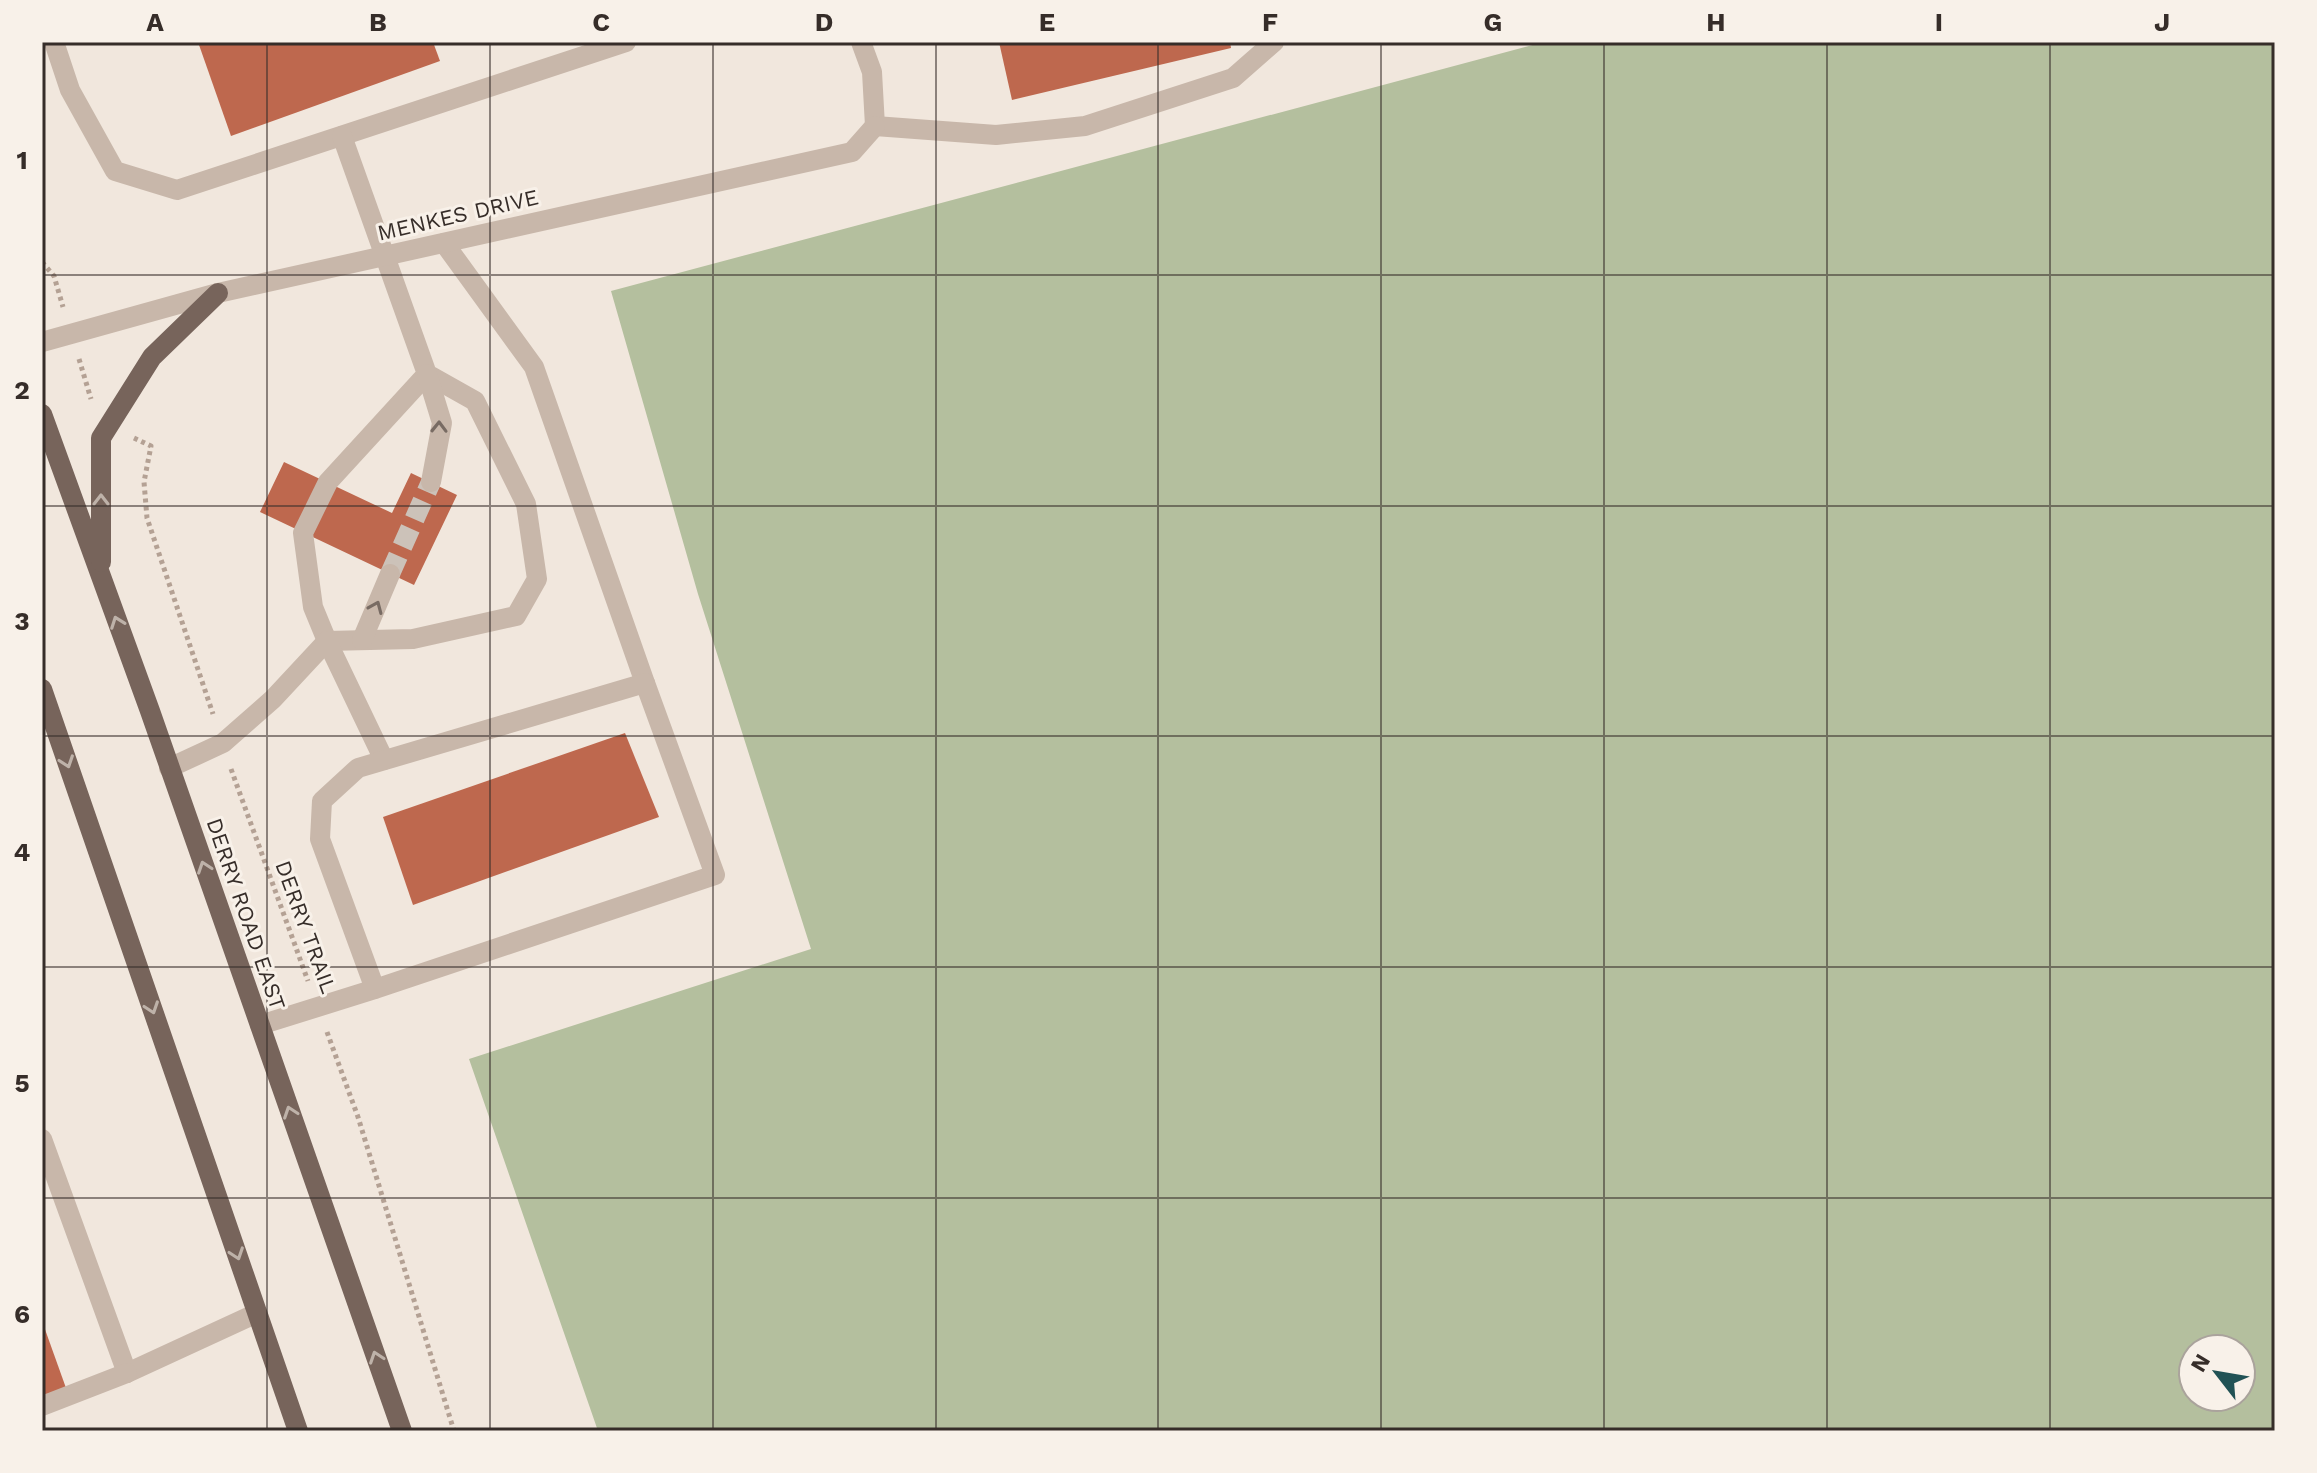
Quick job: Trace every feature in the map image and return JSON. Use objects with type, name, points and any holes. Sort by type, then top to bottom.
[{"type":"main road","points":[[100,578],[101,438],[152,357],[218,293]]},
{"type":"main road","name":"DERRY ROAD EAST","points":[[42,414],[402,1431]]},
{"type":"main road","points":[[42,689],[298,1431]]},
{"type":"street","points":[[54,42],[70,90],[115,171],[177,190],[342,136],[589,48],[626,42]]},
{"type":"street","points":[[861,42],[872,72],[875,126],[996,135],[1085,126],[1233,78],[1274,42]]},
{"type":"street","name":"MENKES DRIVE","points":[[42,342],[218,293],[852,152],[875,126]]},
{"type":"street","points":[[342,136],[442,423],[431,482]]},
{"type":"street","points":[[260,1025],[715,875],[534,367],[444,243]]},
{"type":"street","points":[[169,768],[223,743],[273,699],[327,641],[413,639],[516,616],[537,579],[526,504],[475,401],[427,374]]},
{"type":"street","points":[[384,760],[313,607],[303,533],[328,482],[427,374]]},
{"type":"street","points":[[362,640],[390,574]]},
{"type":"street","points":[[375,989],[320,839],[322,801],[358,768],[645,683]]},
{"type":"street","points":[[42,1139],[127,1373]]},
{"type":"street","points":[[42,1406],[127,1373],[257,1313]]},
{"type":"path","points":[[42,262],[54,276],[59,292]]},
{"type":"path","name":"DERRY TRAIL","points":[[140,440],[151,446],[144,482],[147,518],[223,743],[358,1117],[454,1431]]},
{"type":"green space","points":[[1544,42],[2275,42],[2275,1431],[598,1431],[469,1059],[811,949],[698,594],[611,291]]},
{"type":"building","points":[[198,42],[433,42],[440,61],[231,136]]},
{"type":"building","points":[[999,42],[1230,42],[1231,48],[1012,100]]},
{"type":"building","points":[[284,462],[392,513],[411,473],[457,495],[414,585],[260,512]]},
{"type":"building","points":[[625,733],[659,817],[413,905],[383,817]]},
{"type":"building","points":[[42,1321],[66,1388],[42,1397]]},
{"type":"tunnel","points":[[390,574],[431,482]]}]
